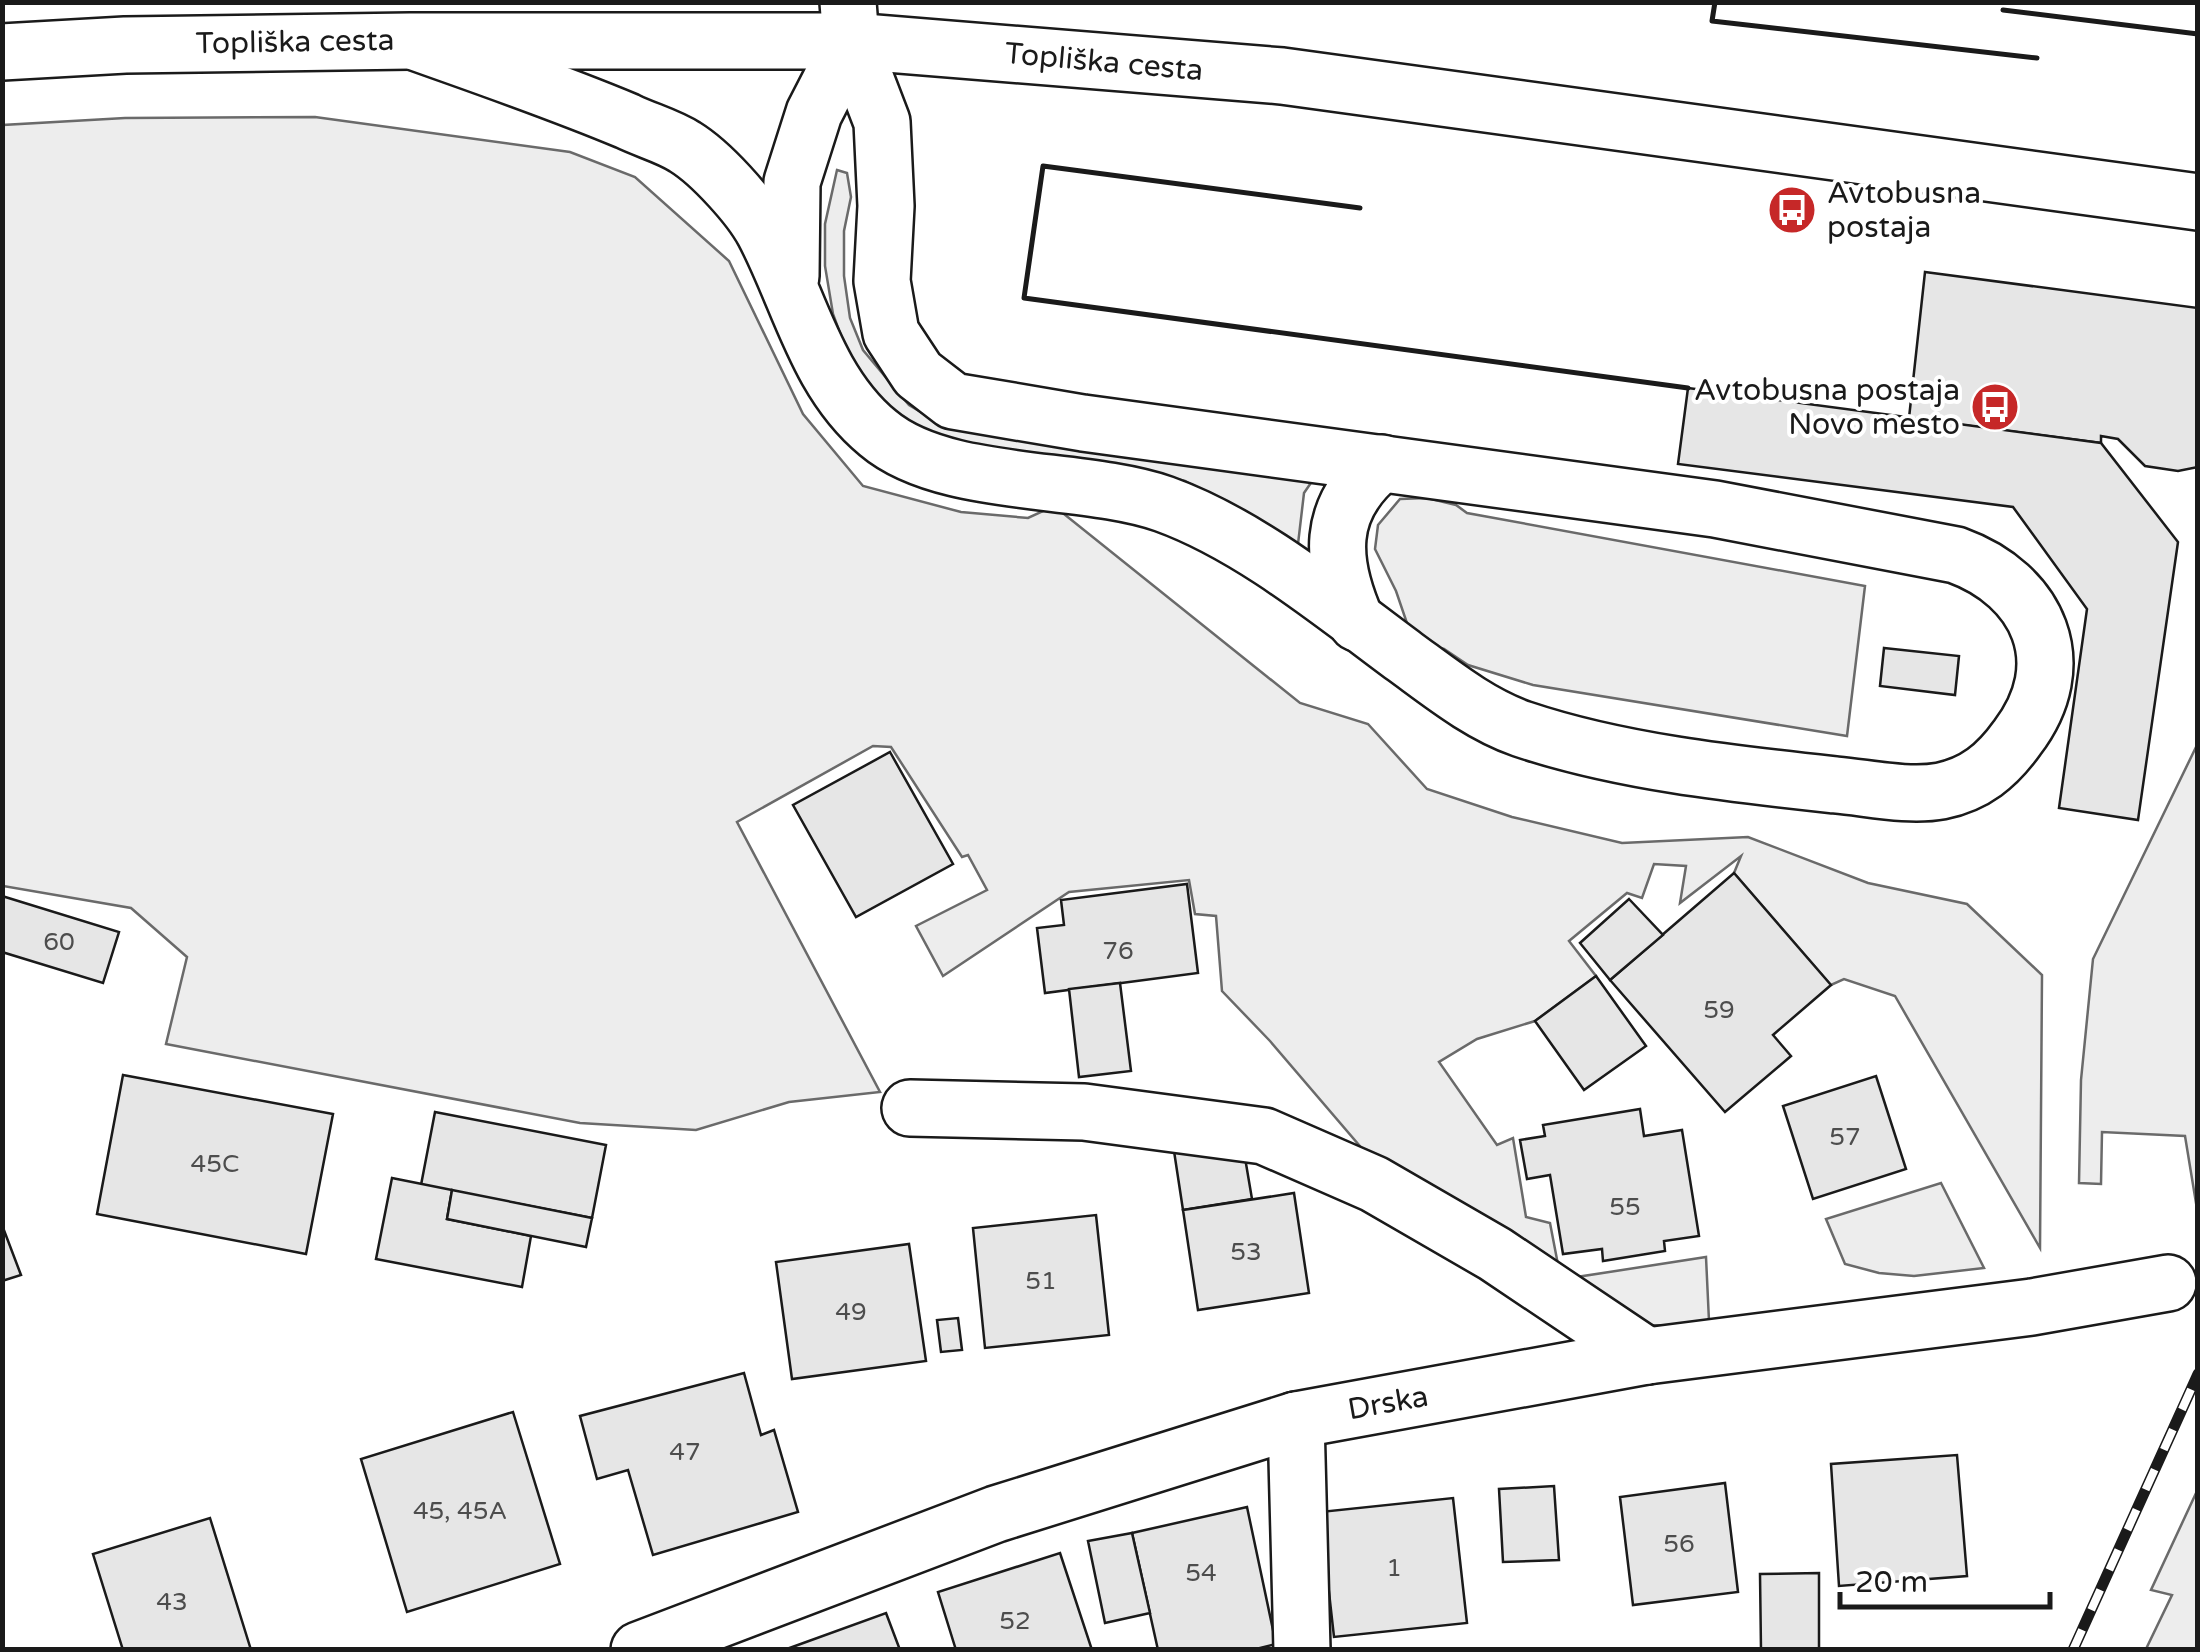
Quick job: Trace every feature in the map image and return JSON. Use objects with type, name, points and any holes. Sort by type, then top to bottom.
[{"type":"street","name":"Topliška cesta","points":[[2,52],[125,45],[410,41],[849,22],[1282,76],[2198,202]]},
{"type":"street","points":[[790,284],[792,182],[849,22]]},
{"type":"street","points":[[410,41],[576,100],[686,148],[725,183],[760,225],[790,284],[821,362],[854,409],[880,436],[930,462],[1116,490],[1167,505],[1246,544],[1457,696],[1519,728],[1614,752],[1756,777],[1936,792],[1978,780],[2033,718],[2045,681],[2046,660],[2037,621],[2016,588],[1984,565],[1956,555],[1715,509],[1083,424],[952,402],[918,374],[891,332],[882,281],[886,206],[882,122],[849,22]]},
{"type":"street","points":[[1358,623],[1336,566],[1340,528],[1347,502],[1360,481],[1382,463]]},
{"type":"street","points":[[910,1108],[1084,1112],[1264,1136],[1374,1184],[1495,1254],[1647,1356]]},
{"type":"street","name":"Drska","points":[[639,1650],[996,1514],[1296,1420],[1647,1356],[2032,1307],[2168,1282]]},
{"type":"street","points":[[1296,1420],[1302,1650]]},
{"type":"shaded area","points":[[315,117],[570,152],[635,177],[729,261],[803,414],[863,486],[961,512],[1028,518],[1054,506],[1300,703],[1368,724],[1427,789],[1512,817],[1622,843],[1748,837],[1868,883],[1967,904],[2042,975],[2040,1248],[1895,996],[1844,979],[1831,985],[1734,873],[1741,856],[1680,903],[1686,866],[1654,864],[1642,898],[1627,893],[1569,941],[1596,976],[1535,1021],[1477,1039],[1439,1062],[1497,1145],[1513,1138],[1526,1217],[1550,1223],[1560,1275],[1365,1152],[1222,991],[1216,916],[1195,914],[1189,880],[1069,892],[943,976],[916,926],[987,890],[968,855],[962,857],[891,747],[873,746],[737,822],[880,1092],[789,1102],[696,1130],[580,1123],[166,1044],[187,957],[131,908],[3,886],[3,125],[125,118]]},
{"type":"shaded area","points":[[837,170],[847,173],[851,197],[844,231],[844,276],[850,318],[863,350],[909,405],[936,421],[1315,477],[1304,493],[1298,544],[1185,481],[1129,468],[940,440],[897,418],[851,363],[833,314],[825,266],[825,224]]},
{"type":"shaded area","points":[[1427,498],[1456,505],[1467,513],[1865,586],[1847,736],[1533,685],[1468,665],[1444,649],[1424,644],[1410,632],[1396,591],[1375,549],[1378,525],[1400,499]]},
{"type":"shaded area","points":[[2197,745],[2197,1209],[2185,1136],[2102,1132],[2101,1184],[2079,1183],[2081,1080],[2093,959]]},
{"type":"shaded area","points":[[1941,1183],[1984,1268],[1914,1276],[1879,1273],[1845,1264],[1826,1219]]},
{"type":"shaded area","points":[[1706,1257],[1709,1321],[1690,1326],[1652,1325],[1609,1312],[1577,1277]]},
{"type":"shaded area","points":[[2197,1491],[2197,1649],[2146,1649],[2172,1595],[2151,1590]]},
{"type":"building","points":[[1925,272],[2198,308],[2198,467],[2178,471],[2145,466],[2118,439],[2101,436],[2101,443],[1909,418]]},
{"type":"building","points":[[1688,388],[2101,443],[2178,542],[2138,820],[2059,808],[2087,609],[2013,507],[1678,464]]},
{"type":"building","points":[[1884,648],[1959,656],[1955,695],[1880,686]]},
{"type":"building","points":[[890,752],[953,864],[856,917],[793,805]]},
{"type":"building","points":[[1734,873],[1831,985],[1773,1035],[1791,1056],[1725,1112],[1610,980]]},
{"type":"building","points":[[1187,884],[1198,973],[1045,993],[1037,928],[1064,925],[1061,900]]},
{"type":"building","points":[[2,896],[119,932],[103,983],[2,952]]},
{"type":"building","points":[[1629,899],[1663,935],[1610,980],[1580,943]]},
{"type":"building","points":[[1596,976],[1646,1046],[1584,1090],[1535,1021]]},
{"type":"building","points":[[1120,983],[1131,1071],[1079,1077],[1069,989]]},
{"type":"building","points":[[123,1075],[333,1114],[306,1254],[97,1214]]},
{"type":"building","points":[[1876,1076],[1906,1169],[1813,1199],[1783,1106]]},
{"type":"building","points":[[1640,1109],[1644,1136],[1682,1130],[1699,1236],[1664,1241],[1665,1251],[1603,1261],[1602,1249],[1563,1254],[1550,1175],[1527,1179],[1520,1140],[1545,1136],[1543,1125]]},
{"type":"building","points":[[435,1112],[606,1145],[592,1218],[421,1185]]},
{"type":"building","points":[[1242,1140],[1252,1199],[1183,1210],[1174,1151]]},
{"type":"building","points":[[392,1178],[452,1190],[447,1219],[531,1236],[522,1287],[376,1259]]},
{"type":"building","points":[[452,1190],[592,1218],[586,1247],[447,1219]]},
{"type":"building","points":[[1294,1193],[1309,1293],[1198,1310],[1183,1210]]},
{"type":"building","points":[[1096,1215],[1109,1335],[985,1348],[973,1228]]},
{"type":"building","points":[[2,1225],[21,1275],[2,1281]]},
{"type":"building","points":[[909,1244],[926,1361],[792,1379],[776,1262]]},
{"type":"building","points":[[958,1318],[962,1350],[941,1352],[937,1320]]},
{"type":"building","points":[[744,1373],[761,1435],[774,1430],[798,1512],[653,1555],[628,1470],[597,1479],[580,1416]]},
{"type":"building","points":[[513,1412],[560,1564],[407,1612],[361,1459]]},
{"type":"building","points":[[1957,1455],[1967,1576],[1839,1586],[1831,1464]]},
{"type":"building","points":[[1725,1483],[1738,1592],[1633,1605],[1620,1497]]},
{"type":"building","points":[[1554,1486],[1559,1560],[1503,1562],[1499,1489]]},
{"type":"building","points":[[1453,1498],[1467,1623],[1334,1637],[1320,1512]]},
{"type":"building","points":[[1247,1507],[1276,1644],[1252,1650],[1158,1650],[1132,1533]]},
{"type":"building","points":[[210,1518],[251,1650],[123,1650],[93,1554]]},
{"type":"building","points":[[1132,1533],[1150,1613],[1105,1623],[1088,1541]]},
{"type":"building","points":[[1060,1553],[1092,1650],[956,1650],[938,1592]]},
{"type":"building","points":[[1819,1573],[1819,1650],[1761,1650],[1760,1574]]},
{"type":"building","points":[[886,1613],[900,1650],[784,1650]]},
{"type":"railway","points":[[2073,1650],[2198,1374]]},
{"type":"wall","points":[[1715,2],[1712,21],[2037,58]]},
{"type":"wall","points":[[2003,10],[2198,34]]},
{"type":"wall","points":[[1360,208],[1043,166],[1024,298],[1688,388]]},
{"type":"place","name":"Avtobusna postaja","points":[[1792,210]]},
{"type":"place","name":"Avtobusna postaja Novo mesto","points":[[1995,407]]}]
